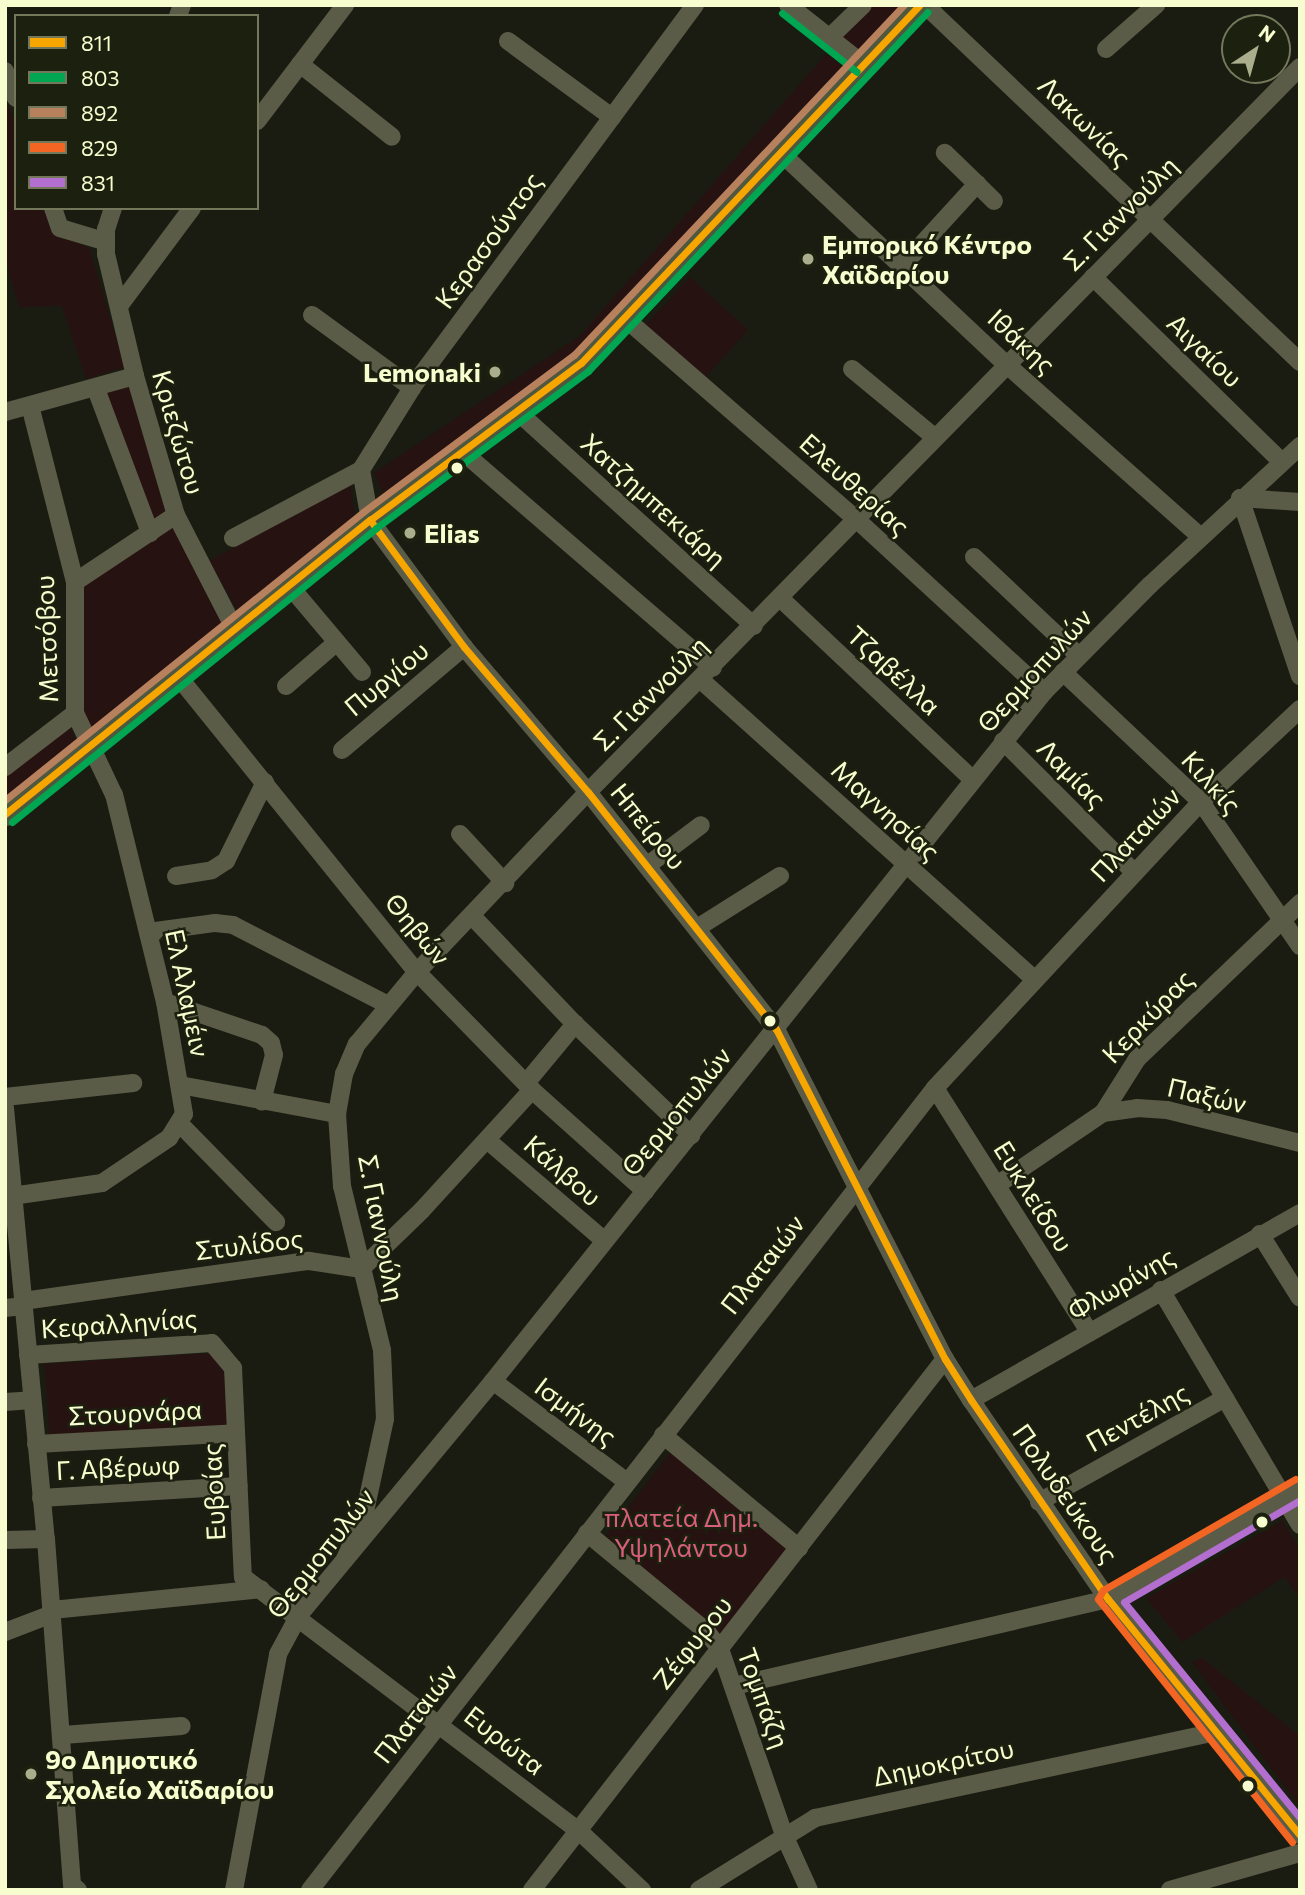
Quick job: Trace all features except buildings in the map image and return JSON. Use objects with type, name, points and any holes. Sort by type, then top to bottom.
[{"type":"main road","points":[[5,814],[370,520],[519,414],[627,320],[919,5]]},
{"type":"street","points":[[259,118],[345,5]]},
{"type":"street","name":"Κερασούντος","points":[[361,470],[412,388],[695,5]]},
{"type":"street","points":[[788,5],[863,64]]},
{"type":"street","points":[[829,38],[863,5]]},
{"type":"street","name":"Λακωνίας","points":[[925,5],[1300,362]]},
{"type":"street","points":[[1106,49],[1156,5]]},
{"type":"street","points":[[508,41],[612,117]]},
{"type":"street","points":[[300,64],[392,137]]},
{"type":"street","points":[[5,71],[12,93]]},
{"type":"street","name":"Σ. Γιαννούλη","points":[[345,1559],[364,1516],[385,1419],[382,1350],[342,1186],[337,1114],[344,1074],[357,1044],[417,972],[505,883],[588,792],[707,674],[933,436],[1297,75]]},
{"type":"street","name":"Ιθάκης","points":[[781,153],[1006,364],[1200,536]]},
{"type":"street","points":[[945,153],[994,201]]},
{"type":"street","points":[[903,265],[977,184]]},
{"type":"street","points":[[54,210],[60,228],[104,241],[112,210]]},
{"type":"street","points":[[119,306],[191,210]]},
{"type":"street","name":"Κριεζώτου","points":[[104,241],[135,376],[176,515],[234,628]]},
{"type":"street","name":"Αιγαίου","points":[[1093,277],[1281,461]]},
{"type":"street","points":[[312,315],[412,388]]},
{"type":"street","name":"Ελευθερίας","points":[[627,320],[855,518],[1044,692]]},
{"type":"street","points":[[852,369],[933,436]]},
{"type":"street","points":[[5,412],[96,389],[135,376]]},
{"type":"street","points":[[96,389],[150,533]]},
{"type":"street","name":"Μετσόβου","points":[[30,406],[75,582],[75,713],[92,745]]},
{"type":"street","name":"Χατζημπεκιάρη","points":[[519,414],[754,625]]},
{"type":"street","name":"Θερμοπυλών","points":[[234,1890],[275,1665],[299,1615],[493,1381],[1044,692],[1200,536],[1300,446]]},
{"type":"street","name":"Μαγνησίας","points":[[463,452],[707,674],[906,863],[1034,979]]},
{"type":"street","points":[[233,538],[361,470],[370,520]]},
{"type":"street","points":[[1300,502],[1240,498],[1300,677]]},
{"type":"street","points":[[75,582],[176,515]]},
{"type":"street","name":"Ηπείρου","points":[[370,520],[464,647],[648,865],[776,1029],[856,1186]]},
{"type":"street","points":[[974,557],[1079,656]]},
{"type":"street","points":[[289,584],[362,672]]},
{"type":"street","name":"Τζαβέλλα","points":[[780,598],[973,780]]},
{"type":"street","points":[[286,686],[337,642]]},
{"type":"street","name":"Πυργίου","points":[[342,750],[464,647]]},
{"type":"street","name":"Κιλκίς","points":[[1063,672],[1201,802],[1300,946]]},
{"type":"street","name":"Θηβών","points":[[177,675],[417,972],[529,1087],[645,1191]]},
{"type":"street","name":"Πλαταιών","points":[[310,1890],[935,1088],[1201,802],[1300,709]]},
{"type":"street","points":[[5,767],[75,713]]},
{"type":"street","name":"Λαμίας","points":[[1003,741],[1134,872]]},
{"type":"street","name":"Ελ Αλαμέιν","points":[[92,745],[114,795],[165,1002],[180,1085],[181,1125]]},
{"type":"street","points":[[176,876],[212,870],[226,861],[265,782]]},
{"type":"street","points":[[648,865],[701,825]]},
{"type":"street","points":[[460,834],[505,883]]},
{"type":"street","points":[[698,928],[779,876]]},
{"type":"street","name":"Κερκύρας","points":[[997,1185],[1103,1113],[1137,1059],[1300,904]]},
{"type":"street","points":[[472,916],[575,1024],[691,1135]]},
{"type":"street","points":[[148,932],[215,923],[233,925],[388,1005]]},
{"type":"street","points":[[165,1002],[262,1035],[271,1043],[274,1055],[262,1101]]},
{"type":"street","points":[[361,1269],[487,1140],[575,1024]]},
{"type":"street","points":[[5,1097],[133,1083]]},
{"type":"street","points":[[180,1085],[337,1114]]},
{"type":"street","name":"Ευκλείδου","points":[[935,1088],[1089,1332]]},
{"type":"street","points":[[5,1108],[17,1305],[28,1355],[46,1539],[73,1888]]},
{"type":"street","name":"Παξών","points":[[1103,1113],[1137,1108],[1167,1110],[1300,1143]]},
{"type":"street","points":[[9,1197],[102,1183],[169,1138],[181,1125],[276,1222]]},
{"type":"street","name":"Κάλβου","points":[[487,1140],[605,1241]]},
{"type":"street","name":"Πολυδεύκους","points":[[856,1186],[945,1359],[1039,1502],[1108,1599],[1300,1835]]},
{"type":"street","name":"Φλωρίνης","points":[[971,1399],[1300,1213]]},
{"type":"street","points":[[1260,1234],[1300,1298]]},
{"type":"street","name":"Στυλίδος","points":[[17,1305],[309,1261],[361,1269]]},
{"type":"street","points":[[1161,1290],[1300,1525]]},
{"type":"street","name":"Κεφαλληνίας","points":[[28,1355],[212,1343]]},
{"type":"street","name":"Ευβοίας","points":[[212,1343],[233,1368],[243,1577],[299,1615]]},
{"type":"street","name":"Ζέφυρου","points":[[531,1890],[945,1359]]},
{"type":"street","name":"Ισμήνης","points":[[493,1381],[627,1482]]},
{"type":"street","name":"Πεντέλης","points":[[1039,1502],[1225,1398]]},
{"type":"street","points":[[5,1402],[32,1400]]},
{"type":"street","name":"Στουρνάρα","points":[[36,1444],[236,1433]]},
{"type":"street","points":[[663,1435],[799,1548]]},
{"type":"street","name":"Γ. Αβέρωφ","points":[[41,1498],[239,1486]]},
{"type":"street","points":[[734,1686],[1108,1599],[1300,1488]]},
{"type":"street","name":"Τομπάζη","points":[[587,1533],[707,1632],[720,1649],[784,1835],[809,1890]]},
{"type":"street","points":[[5,1540],[46,1539]]},
{"type":"street","points":[[5,1632],[52,1612],[261,1589]]},
{"type":"street","name":"Ευρώτα","points":[[299,1615],[578,1830],[642,1890]]},
{"type":"street","points":[[63,1735],[183,1726]]},
{"type":"street","name":"Δημοκρίτου","points":[[699,1890],[815,1818],[1216,1732]]},
{"type":"street","points":[[1170,1890],[1300,1853]]},
{"type":"green space","points":[[873,5],[915,5],[862,59],[837,39]]},
{"type":"green space","points":[[827,53],[849,72],[590,345],[384,496],[374,473],[580,336]]},
{"type":"green space","points":[[7,101],[14,120],[14,210],[48,210],[56,233],[89,248],[125,367],[86,379],[62,306],[19,307],[5,258]]},
{"type":"green space","points":[[690,277],[748,330],[703,380],[644,327]]},
{"type":"green space","points":[[130,384],[169,511],[153,522],[103,393]]},
{"type":"green space","points":[[350,484],[355,515],[238,611],[209,561]]},
{"type":"green space","points":[[173,525],[226,626],[95,735],[78,712],[81,586]]},
{"type":"green space","points":[[67,723],[78,744],[5,799],[5,771]]},
{"type":"green space","points":[[212,1353],[225,1370],[229,1428],[50,1439],[44,1364]]},
{"type":"green space","name":"πλατεία Δημ. Υψηλάντου","points":[[673,1449],[787,1548],[722,1635],[602,1541]]},
{"type":"green space","points":[[1282,1521],[1300,1550],[1300,1598],[1284,1577],[1182,1642],[1146,1598]]},
{"type":"green space","points":[[1202,1658],[1300,1736],[1300,1807],[1192,1662]]},
{"type":"transit line","name":"892","points":[[5,800],[363,512],[574,355],[904,5]]},
{"type":"transit line","name":"811","points":[[5,814],[370,520],[581,363],[919,5]]},
{"type":"transit line","name":"803","points":[[12,822],[376,528],[588,371],[927,12]]},
{"type":"transit line","name":"803","points":[[782,13],[857,72]]},
{"type":"transit line","name":"811","points":[[370,520],[464,647],[588,792],[776,1029],[945,1359],[971,1400],[1108,1599],[1300,1835]]},
{"type":"transit line","name":"829","points":[[1292,1842],[1098,1599],[1103,1590],[1295,1479]]},
{"type":"transit line","name":"831","points":[[1300,1500],[1124,1602],[1300,1818]]},
{"type":"place","name":"Εμπορικό Κέντρο Χαϊδαρίου","points":[[808,259]]},
{"type":"place","name":"Lemonaki","points":[[495,372]]},
{"type":"place","name":"Elias","points":[[410,533]]},
{"type":"place","name":"9ο Δημοτικό Σχολείο Χαϊδαρίου","points":[[31,1774]]}]
